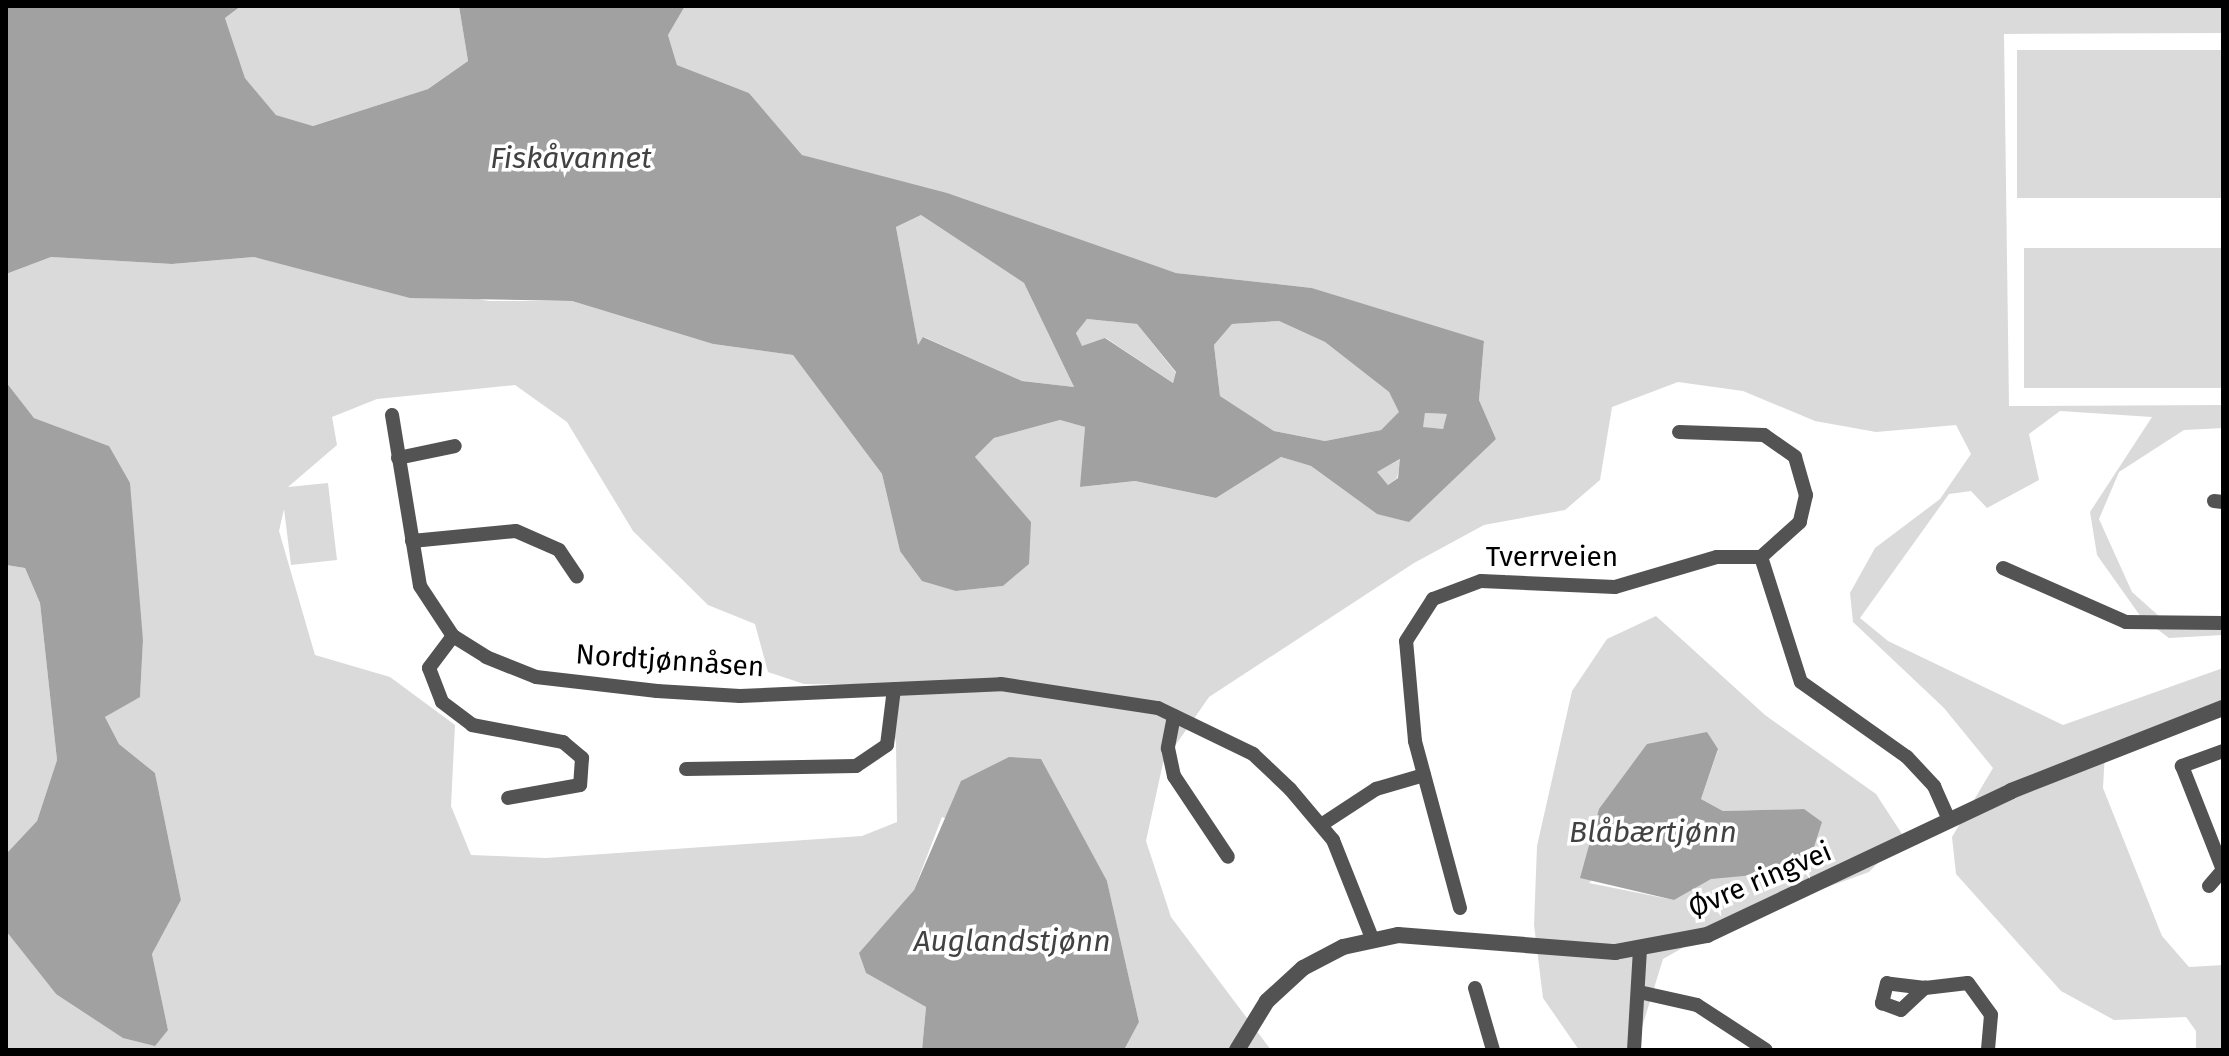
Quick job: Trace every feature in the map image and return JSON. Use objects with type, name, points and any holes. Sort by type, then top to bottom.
[{"type":"street","name":"Nordtjønnåsen","points":[[392,415],[420,586],[453,636],[523,674],[609,686],[740,696],[1001,684],[1121,698],[1174,716],[1253,754],[1321,825],[1345,863],[1372,938]]},
{"type":"street","points":[[1679,432],[1764,435],[1795,457],[1806,495],[1800,522],[1761,557],[1801,682],[1907,757],[1934,786],[1949,820]]},
{"type":"street","points":[[398,458],[455,446]]},
{"type":"street","points":[[412,541],[516,531],[559,550],[577,577]]},
{"type":"street","name":"Tverrveien","points":[[1460,908],[1424,775],[1408,701],[1406,641],[1433,599],[1499,578],[1605,588],[1717,557],[1761,557]]},
{"type":"street","points":[[2003,568],[2126,622],[2223,623]]},
{"type":"street","points":[[453,636],[429,668],[442,702],[472,725],[563,742],[582,758],[580,785],[508,798]]},
{"type":"street","points":[[686,769],[856,766],[887,745],[894,689]]},
{"type":"street","name":"Øvre ringvei","points":[[1237,1050],[1267,1001],[1303,968],[1372,938],[1640,950],[1761,914],[1949,820],[2223,708]]},
{"type":"street","points":[[1174,716],[1168,748],[1174,776],[1228,857]]},
{"type":"street","points":[[2209,886],[2223,870],[2182,766],[2223,751]]},
{"type":"street","points":[[1321,825],[1376,789],[1424,775]]},
{"type":"street","points":[[1634,1050],[1640,950]]},
{"type":"street","points":[[1925,988],[1955,980],[1978,991],[1991,1015],[1988,1050]]},
{"type":"street","points":[[1475,988],[1493,1050]]},
{"type":"street","points":[[1639,992],[1697,1005],[1766,1050]]},
{"type":"shaded area","points":[[241,6],[459,6],[468,61],[428,89],[313,126],[276,115],[245,78],[225,18]]},
{"type":"shaded area","points":[[685,6],[2223,6],[2223,33],[2004,34],[2009,406],[2223,405],[2223,428],[2184,430],[2119,472],[2099,519],[2132,592],[2170,626],[2223,622],[2223,635],[2169,638],[2141,617],[2097,555],[2090,512],[2152,417],[2060,411],[2029,434],[2039,480],[1987,508],[1971,491],[1949,494],[1860,618],[1888,641],[2063,725],[2223,668],[2223,717],[2105,752],[2103,788],[2162,936],[2189,967],[2223,965],[2223,1050],[2196,1050],[2196,1031],[2186,1017],[2114,1020],[2061,991],[1956,874],[1952,837],[1993,768],[1944,708],[1853,622],[1850,593],[1875,548],[1940,499],[1971,454],[1956,425],[1876,432],[1815,421],[1743,391],[1678,382],[1612,407],[1600,480],[1565,510],[1484,525],[1414,563],[1209,697],[1163,763],[1146,841],[1171,917],[1271,1050],[1124,1050],[1139,1022],[1107,881],[942,817],[914,890],[860,953],[866,973],[926,1007],[922,1050],[6,1050],[6,931],[56,994],[168,1030],[152,954],[181,900],[155,773],[119,744],[105,717],[140,696],[143,640],[109,446],[34,418],[6,382],[6,274],[51,257],[172,264],[254,257],[489,301],[572,301],[713,344],[793,355],[882,474],[900,551],[956,591],[1003,586],[1029,564],[975,457],[994,438],[1060,420],[1085,427],[1081,487],[1135,481],[1216,498],[1281,457],[1311,466],[1377,514],[1496,439],[1479,400],[1484,342],[1312,288],[1176,273],[802,155],[749,93],[677,65],[668,35]],"holes":[[[515,385],[567,422],[633,531],[708,605],[755,624],[768,672],[804,684],[885,685],[896,743],[897,822],[862,836],[546,858],[471,855],[451,806],[455,725],[390,677],[315,655],[279,531],[284,509],[291,565],[337,560],[328,483],[288,487],[337,445],[332,417],[377,399]]]},
{"type":"shaded area","points":[[2017,50],[2223,50],[2223,198],[2017,198]]},
{"type":"shaded area","points":[[921,215],[1024,283],[1074,387],[1022,381],[924,337],[918,346],[896,227]]},
{"type":"shaded area","points":[[2024,248],[2223,248],[2223,388],[2024,388]]},
{"type":"shaded area","points":[[1087,319],[1137,324],[1176,373],[1173,383],[1106,338],[1082,347],[1076,333]]},
{"type":"shaded area","points":[[1279,321],[1325,342],[1389,392],[1400,412],[1381,430],[1325,441],[1274,431],[1220,396],[1214,345],[1232,324]]},
{"type":"shaded area","points":[[1425,413],[1448,414],[1443,429],[1422,428]]},
{"type":"shaded area","points":[[1401,459],[1397,478],[1388,485],[1376,472]]},
{"type":"shaded area","points":[[6,565],[25,568],[40,603],[57,760],[37,821],[6,854]]},
{"type":"shaded area","points":[[1656,616],[1765,715],[1876,794],[1904,837],[1869,872],[1723,925],[1663,959],[1635,1050],[1579,1050],[1543,998],[1534,925],[1537,846],[1572,691],[1607,639]],"holes":[[[1718,750],[1701,799],[1723,811],[1804,809],[1776,873],[1711,878],[1674,900],[1589,883]]]},
{"type":"water","name":"Fiskåvannet","points":[[6,6],[241,6],[225,18],[245,78],[276,115],[313,126],[428,89],[468,61],[459,6],[685,6],[668,35],[677,65],[749,93],[802,155],[947,193],[1176,273],[1312,288],[1484,341],[1479,400],[1496,439],[1409,522],[1377,514],[1311,466],[1281,457],[1216,498],[1135,481],[1080,487],[1085,427],[1060,420],[994,438],[975,457],[1031,522],[1029,564],[1003,586],[956,591],[922,581],[900,551],[882,474],[793,355],[713,344],[572,301],[410,298],[254,257],[172,264],[51,257],[6,274]],"holes":[[[921,215],[1024,283],[1074,387],[1022,381],[923,337],[918,345],[896,227]],[[1087,319],[1137,324],[1176,372],[1173,383],[1105,338],[1082,346],[1076,333]],[[1279,321],[1325,342],[1389,392],[1399,412],[1381,430],[1325,441],[1274,431],[1220,396],[1214,345],[1232,324]],[[1425,413],[1447,414],[1443,429],[1423,427]],[[1400,459],[1398,478],[1388,485],[1377,472]]]},
{"type":"water","points":[[6,382],[34,418],[109,446],[130,483],[143,640],[140,697],[105,717],[119,744],[155,773],[181,900],[152,954],[168,1030],[155,1046],[123,1038],[56,994],[6,931],[6,854],[37,821],[57,760],[40,603],[25,568],[6,565]]},
{"type":"water","name":"Blåbærtjønn","points":[[1707,732],[1718,749],[1701,799],[1723,811],[1804,809],[1822,822],[1814,847],[1776,873],[1711,879],[1674,900],[1580,878],[1599,809],[1647,744]]},
{"type":"water","name":"Auglandstjønn","points":[[1009,757],[1041,759],[1107,881],[1139,1022],[1124,1050],[922,1050],[926,1007],[866,973],[859,953],[914,890],[961,781]]}]
